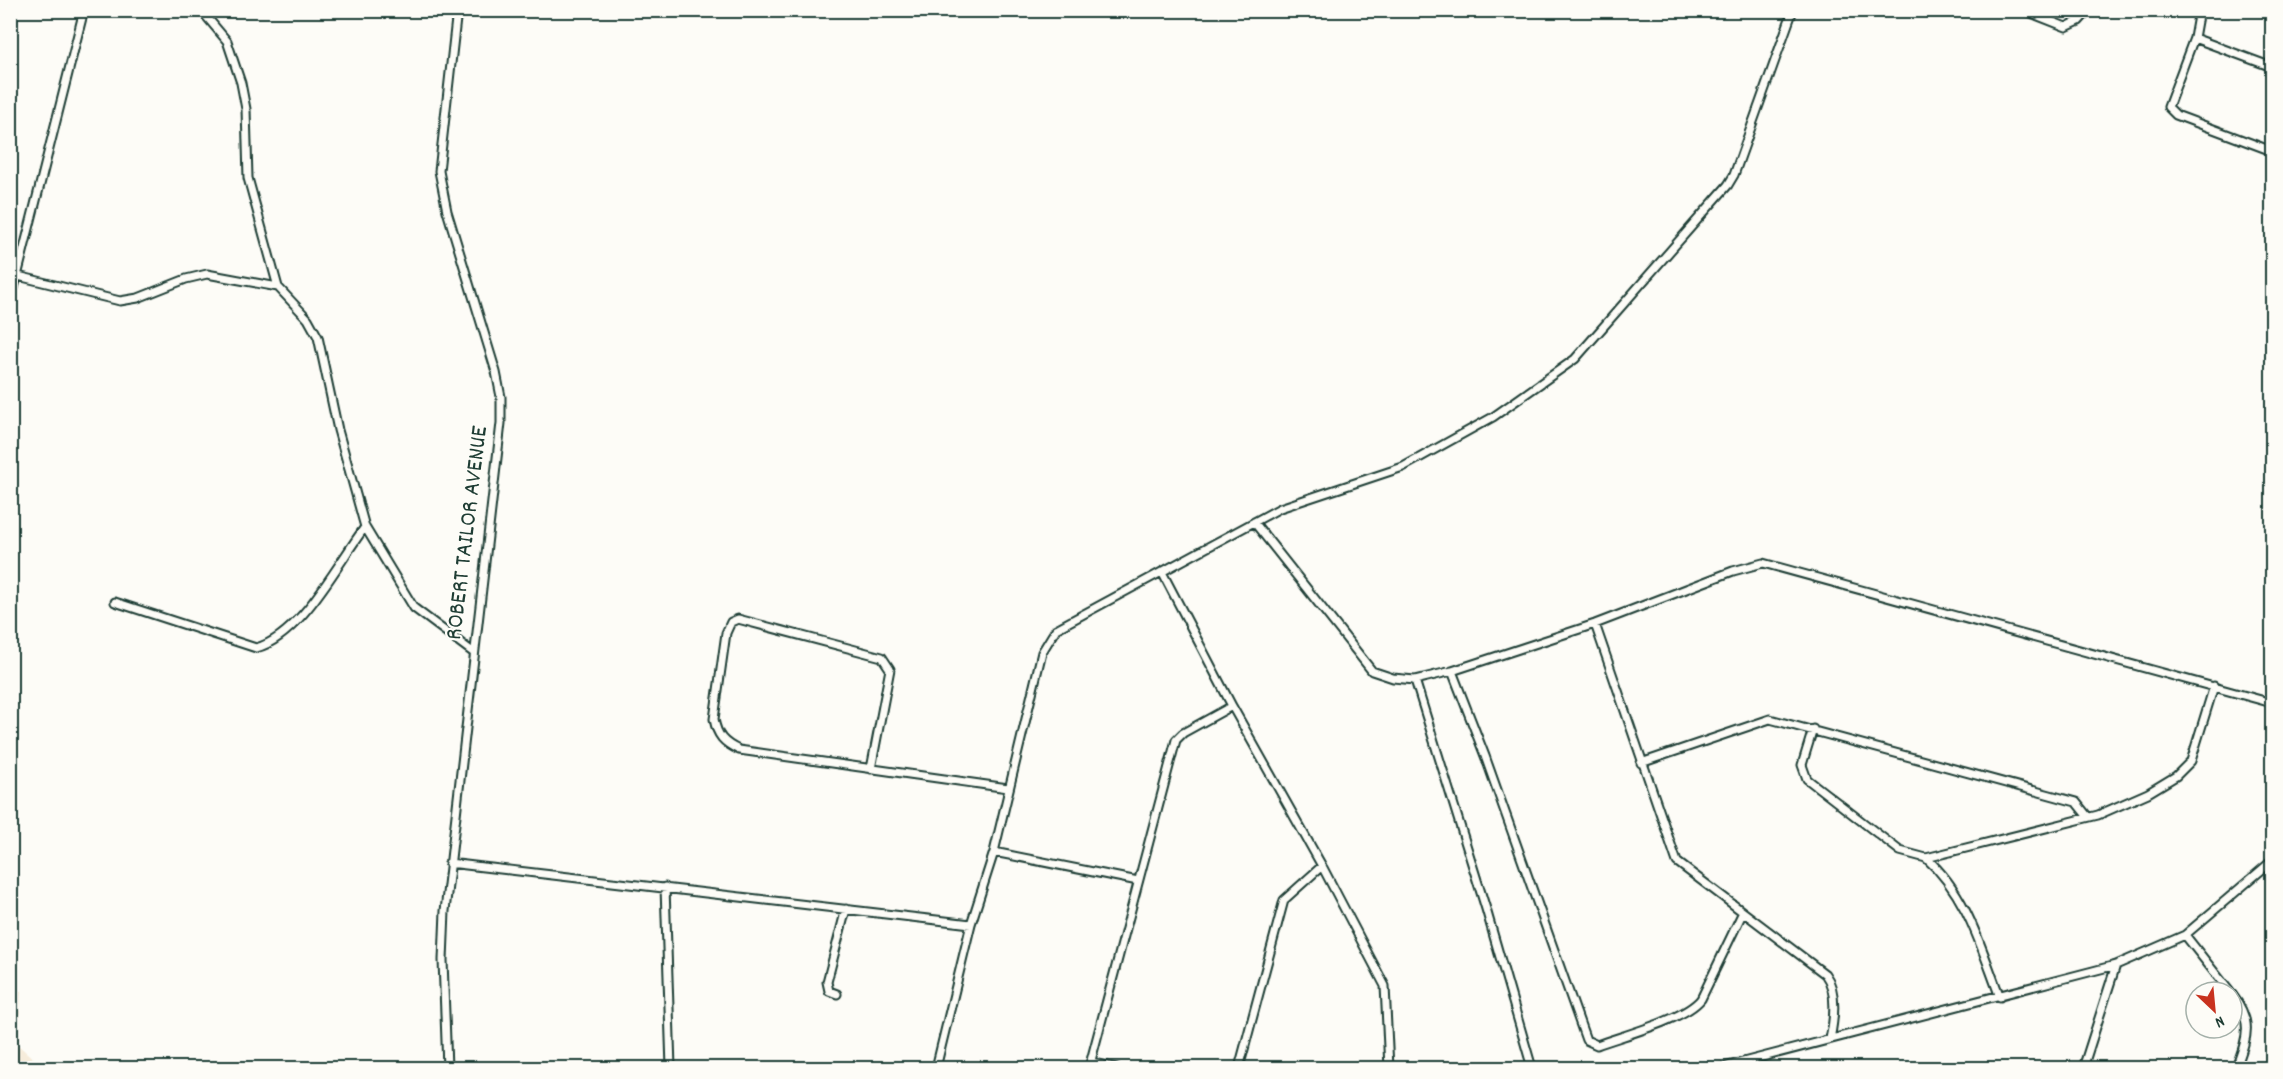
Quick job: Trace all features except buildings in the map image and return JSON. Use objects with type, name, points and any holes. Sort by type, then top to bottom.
[{"type":"street","points":[[10,304],[84,10]]},
{"type":"street","points":[[201,10],[227,41],[241,83],[246,110],[248,178],[278,287],[308,319],[318,337],[338,430],[364,527],[414,608],[474,653]]},
{"type":"street","name":"ROBERT TAILOR AVENUE","points":[[447,1068],[443,960],[449,863],[494,502],[501,397],[447,211],[439,171],[457,10]]},
{"type":"street","points":[[936,1068],[971,924],[994,852],[1042,652],[1056,629],[1254,522],[1313,494],[1411,463],[1493,417],[1575,359],[1728,185],[1734,175],[1793,10]]},
{"type":"street","points":[[2023,10],[2066,27],[2079,21],[2089,10]]},
{"type":"street","points":[[2199,10],[2194,38],[2168,108],[2176,115],[2272,151]]},
{"type":"street","points":[[2194,38],[2272,67]]},
{"type":"street","points":[[18,276],[120,301],[138,298],[186,279],[207,274],[278,287]]},
{"type":"street","points":[[1254,522],[1372,671],[1393,678],[1415,680],[1452,671],[1595,624],[1733,571],[1763,563],[2272,703]]},
{"type":"street","points":[[115,602],[256,648],[272,644],[289,629],[311,602],[364,527]]},
{"type":"street","points":[[1162,572],[1232,706],[1322,866],[1385,986],[1389,1068]]},
{"type":"street","points":[[871,769],[890,669],[882,657],[738,619],[731,622],[726,633],[714,720],[716,731],[724,743],[739,750],[871,769],[1008,788]]},
{"type":"street","points":[[1595,624],[1677,862],[1742,914],[1826,974],[1830,981],[1833,1022],[1830,1039]]},
{"type":"street","points":[[1452,671],[1485,756],[1586,1040],[1597,1045],[1694,1008],[1701,999],[1742,914]]},
{"type":"street","points":[[1415,680],[1486,909],[1532,1068]]},
{"type":"street","points":[[1926,858],[2109,812],[2148,793],[2185,769],[2197,750],[2214,686]]},
{"type":"street","points":[[1117,1068],[1090,1065],[1176,740],[1183,733],[1232,706]]},
{"type":"street","points":[[1641,763],[1763,720],[1779,721],[2076,802],[2088,817]]},
{"type":"street","points":[[1813,729],[1802,765],[1807,779],[1900,851],[1926,858],[1939,870],[1960,898],[2000,997]]},
{"type":"street","points":[[994,852],[1138,881]]},
{"type":"street","points":[[1720,1068],[2116,965],[2185,935],[2272,861]]},
{"type":"street","points":[[449,863],[971,924]]},
{"type":"street","points":[[1239,1068],[1284,900],[1322,866]]},
{"type":"street","points":[[665,887],[671,1068]]},
{"type":"street","points":[[837,994],[829,991],[827,982],[846,909]]},
{"type":"street","points":[[2185,935],[2221,980]]},
{"type":"street","points":[[2083,1068],[2116,965]]},
{"type":"street","points":[[2236,1068],[2247,1033],[2244,1012]]},
{"type":"shaded area","points":[[11,990],[21,991],[18,1045],[44,1068],[11,1068]]}]
